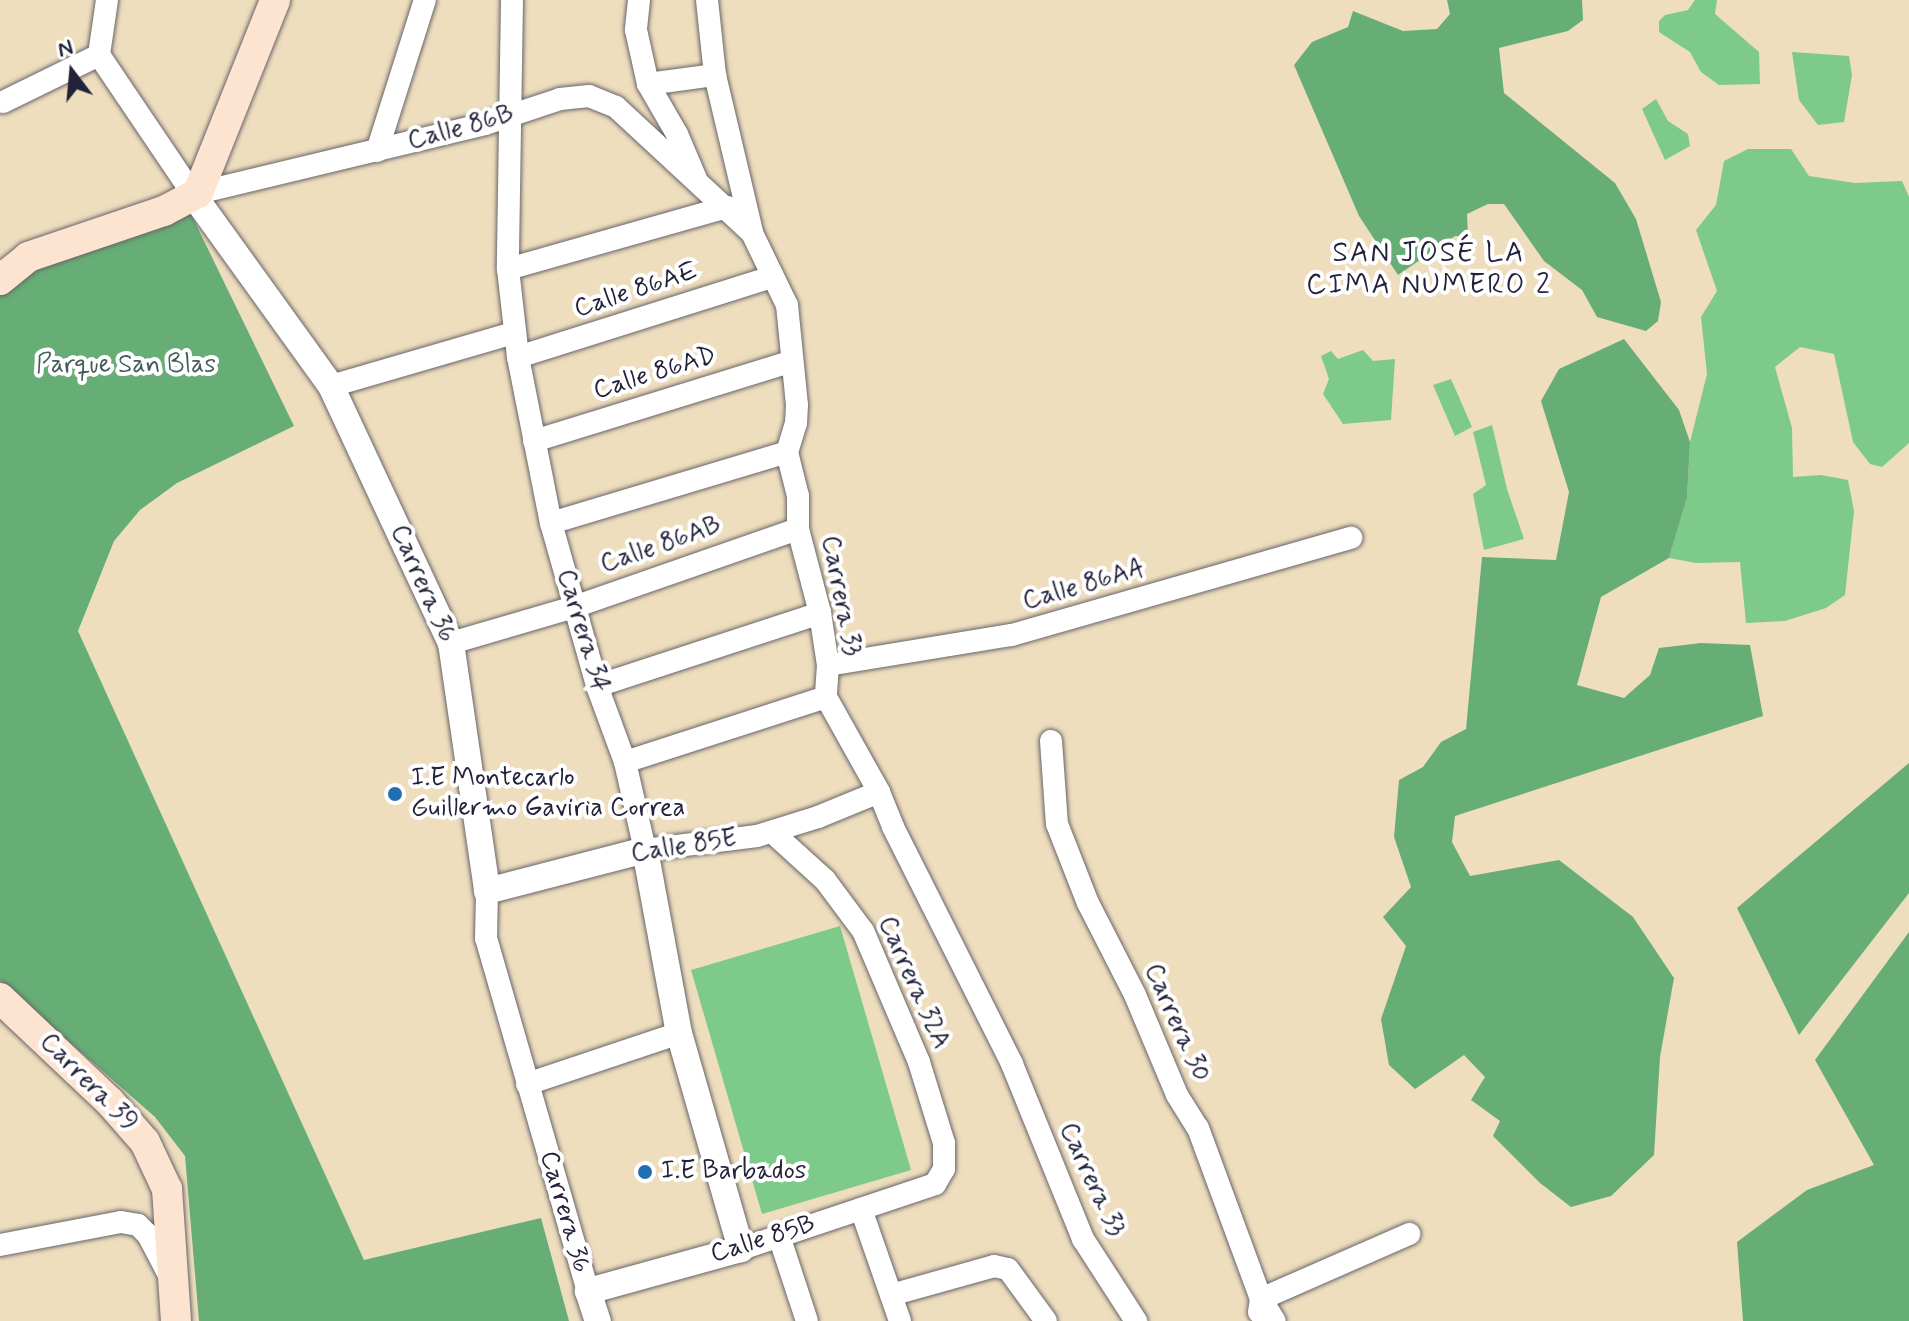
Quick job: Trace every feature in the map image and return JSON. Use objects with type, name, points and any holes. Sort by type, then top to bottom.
[{"type":"main road","points":[[196,195],[275,0]]},
{"type":"main road","name":"Calle 86B","points":[[0,280],[28,257],[164,211],[196,195]]},
{"type":"main road","name":"Carrera 39","points":[[0,998],[99,1091],[145,1142],[167,1189],[176,1321]]},
{"type":"street","points":[[107,0],[99,55],[196,195]]},
{"type":"street","points":[[377,151],[425,0]]},
{"type":"street","name":"Carrera 34","points":[[512,0],[508,269],[518,357],[551,523],[597,686],[625,762],[645,850],[679,1033],[741,1249]]},
{"type":"street","name":"Carrera 33","points":[[639,0],[636,30],[648,84],[677,134],[697,180],[752,233],[787,305],[796,423],[787,452],[798,496],[798,529],[820,613],[828,665],[826,697],[879,792],[893,827],[1012,1064],[1083,1239],[1136,1321]]},
{"type":"street","points":[[707,0],[715,75],[752,233]]},
{"type":"street","points":[[3,102],[99,55]]},
{"type":"street","points":[[648,84],[715,75]]},
{"type":"street","name":"Calle 86B","points":[[196,195],[512,116],[560,99],[589,96],[616,107],[672,163],[697,180]]},
{"type":"street","name":"Carrera 36","points":[[196,195],[331,386],[451,643],[487,891],[486,938],[598,1321]]},
{"type":"street","points":[[508,269],[727,207]]},
{"type":"street","name":"Calle 86AE","points":[[518,357],[772,277]]},
{"type":"street","points":[[331,386],[514,333]]},
{"type":"street","name":"Calle 86AD","points":[[534,441],[792,361]]},
{"type":"street","points":[[551,523],[787,452]]},
{"type":"street","name":"Calle 86AB","points":[[451,643],[574,607],[798,529]]},
{"type":"street","name":"Calle 86AA","points":[[828,665],[1012,635],[1351,538]]},
{"type":"street","points":[[597,686],[820,613]]},
{"type":"street","points":[[625,762],[826,697]]},
{"type":"street","name":"Carrera 30","points":[[1051,741],[1057,824],[1088,903],[1135,995],[1177,1095],[1198,1128],[1259,1310],[1275,1321]]},
{"type":"street","name":"Calle 85E","points":[[487,891],[645,850],[772,832],[879,792]]},
{"type":"street","name":"Carrera 32A","points":[[772,832],[825,880],[863,931],[919,1062],[944,1143],[944,1169],[935,1184]]},
{"type":"street","points":[[527,1084],[679,1033]]},
{"type":"street","name":"Calle 85B","points":[[588,1291],[741,1249],[935,1184]]},
{"type":"street","points":[[861,1209],[900,1321]]},
{"type":"street","points":[[0,1245],[121,1222],[138,1225],[148,1235],[174,1285]]},
{"type":"street","points":[[1259,1310],[1409,1234]]},
{"type":"street","points":[[779,1236],[806,1321]]},
{"type":"street","points":[[891,1295],[994,1266],[1008,1269],[1046,1321]]},
{"type":"green space","points":[[1447,0],[1582,0],[1583,20],[1568,31],[1499,48],[1504,93],[1615,183],[1636,219],[1661,302],[1658,321],[1646,331],[1597,317],[1582,290],[1544,261],[1504,204],[1488,204],[1467,214],[1468,237],[1455,236],[1398,275],[1359,216],[1294,65],[1312,42],[1348,27],[1353,11],[1403,31],[1437,29],[1450,14]]},
{"type":"green space","points":[[1695,0],[1717,0],[1715,14],[1759,52],[1760,84],[1719,85],[1701,72],[1690,52],[1659,32],[1659,21],[1665,15],[1688,10]]},
{"type":"green space","points":[[1792,52],[1849,56],[1852,75],[1844,122],[1818,125],[1799,100]]},
{"type":"green space","points":[[1656,99],[1668,121],[1688,134],[1690,146],[1665,160],[1642,109]]},
{"type":"green space","points":[[1748,149],[1791,149],[1809,176],[1855,183],[1902,181],[1909,197],[1909,443],[1882,467],[1870,464],[1853,442],[1834,354],[1800,347],[1775,367],[1792,428],[1793,477],[1821,475],[1848,480],[1854,511],[1845,595],[1826,608],[1785,621],[1746,623],[1740,562],[1696,563],[1669,558],[1687,498],[1690,442],[1707,374],[1701,317],[1717,291],[1696,230],[1716,205],[1724,161]]},
{"type":"green space","name":"Parque San Blas","points":[[188,208],[294,426],[177,483],[140,510],[114,541],[78,631],[364,1260],[541,1218],[569,1321],[199,1321],[185,1156],[155,1117],[0,981],[0,294],[31,263]]},
{"type":"green space","points":[[1624,339],[1679,410],[1690,442],[1687,498],[1669,558],[1601,597],[1577,685],[1624,698],[1650,675],[1659,648],[1701,643],[1750,645],[1763,716],[1455,816],[1452,842],[1470,876],[1559,860],[1633,917],[1674,978],[1660,1057],[1654,1155],[1611,1196],[1571,1207],[1540,1183],[1493,1136],[1500,1121],[1471,1100],[1485,1077],[1464,1055],[1415,1089],[1389,1065],[1381,1019],[1406,946],[1383,917],[1411,887],[1394,837],[1399,780],[1423,767],[1441,742],[1466,729],[1482,557],[1556,560],[1569,492],[1541,401],[1559,369]]},
{"type":"green space","points":[[1363,350],[1373,361],[1395,359],[1391,420],[1343,424],[1323,394],[1329,379],[1321,356],[1331,351],[1338,359]]},
{"type":"green space","points":[[1451,379],[1472,427],[1455,436],[1433,385]]},
{"type":"green space","points":[[1492,425],[1507,489],[1524,539],[1484,550],[1473,494],[1486,485],[1473,432]]},
{"type":"green space","points":[[1909,763],[1909,893],[1799,1035],[1737,908]]},
{"type":"green space","points":[[840,926],[911,1170],[762,1214],[691,970]]},
{"type":"green space","points":[[1909,932],[1909,1321],[1743,1321],[1737,1242],[1807,1190],[1874,1165],[1815,1060]]},
{"type":"place","name":"I.E Montecarlo Guillermo Gaviria Correa","points":[[395,794]]},
{"type":"place","name":"I.E Barbados","points":[[645,1172]]},
{"type":"district","name":"SAN JOSÉ LA CIMA NUMERO 2","points":[[1429,270]]}]
